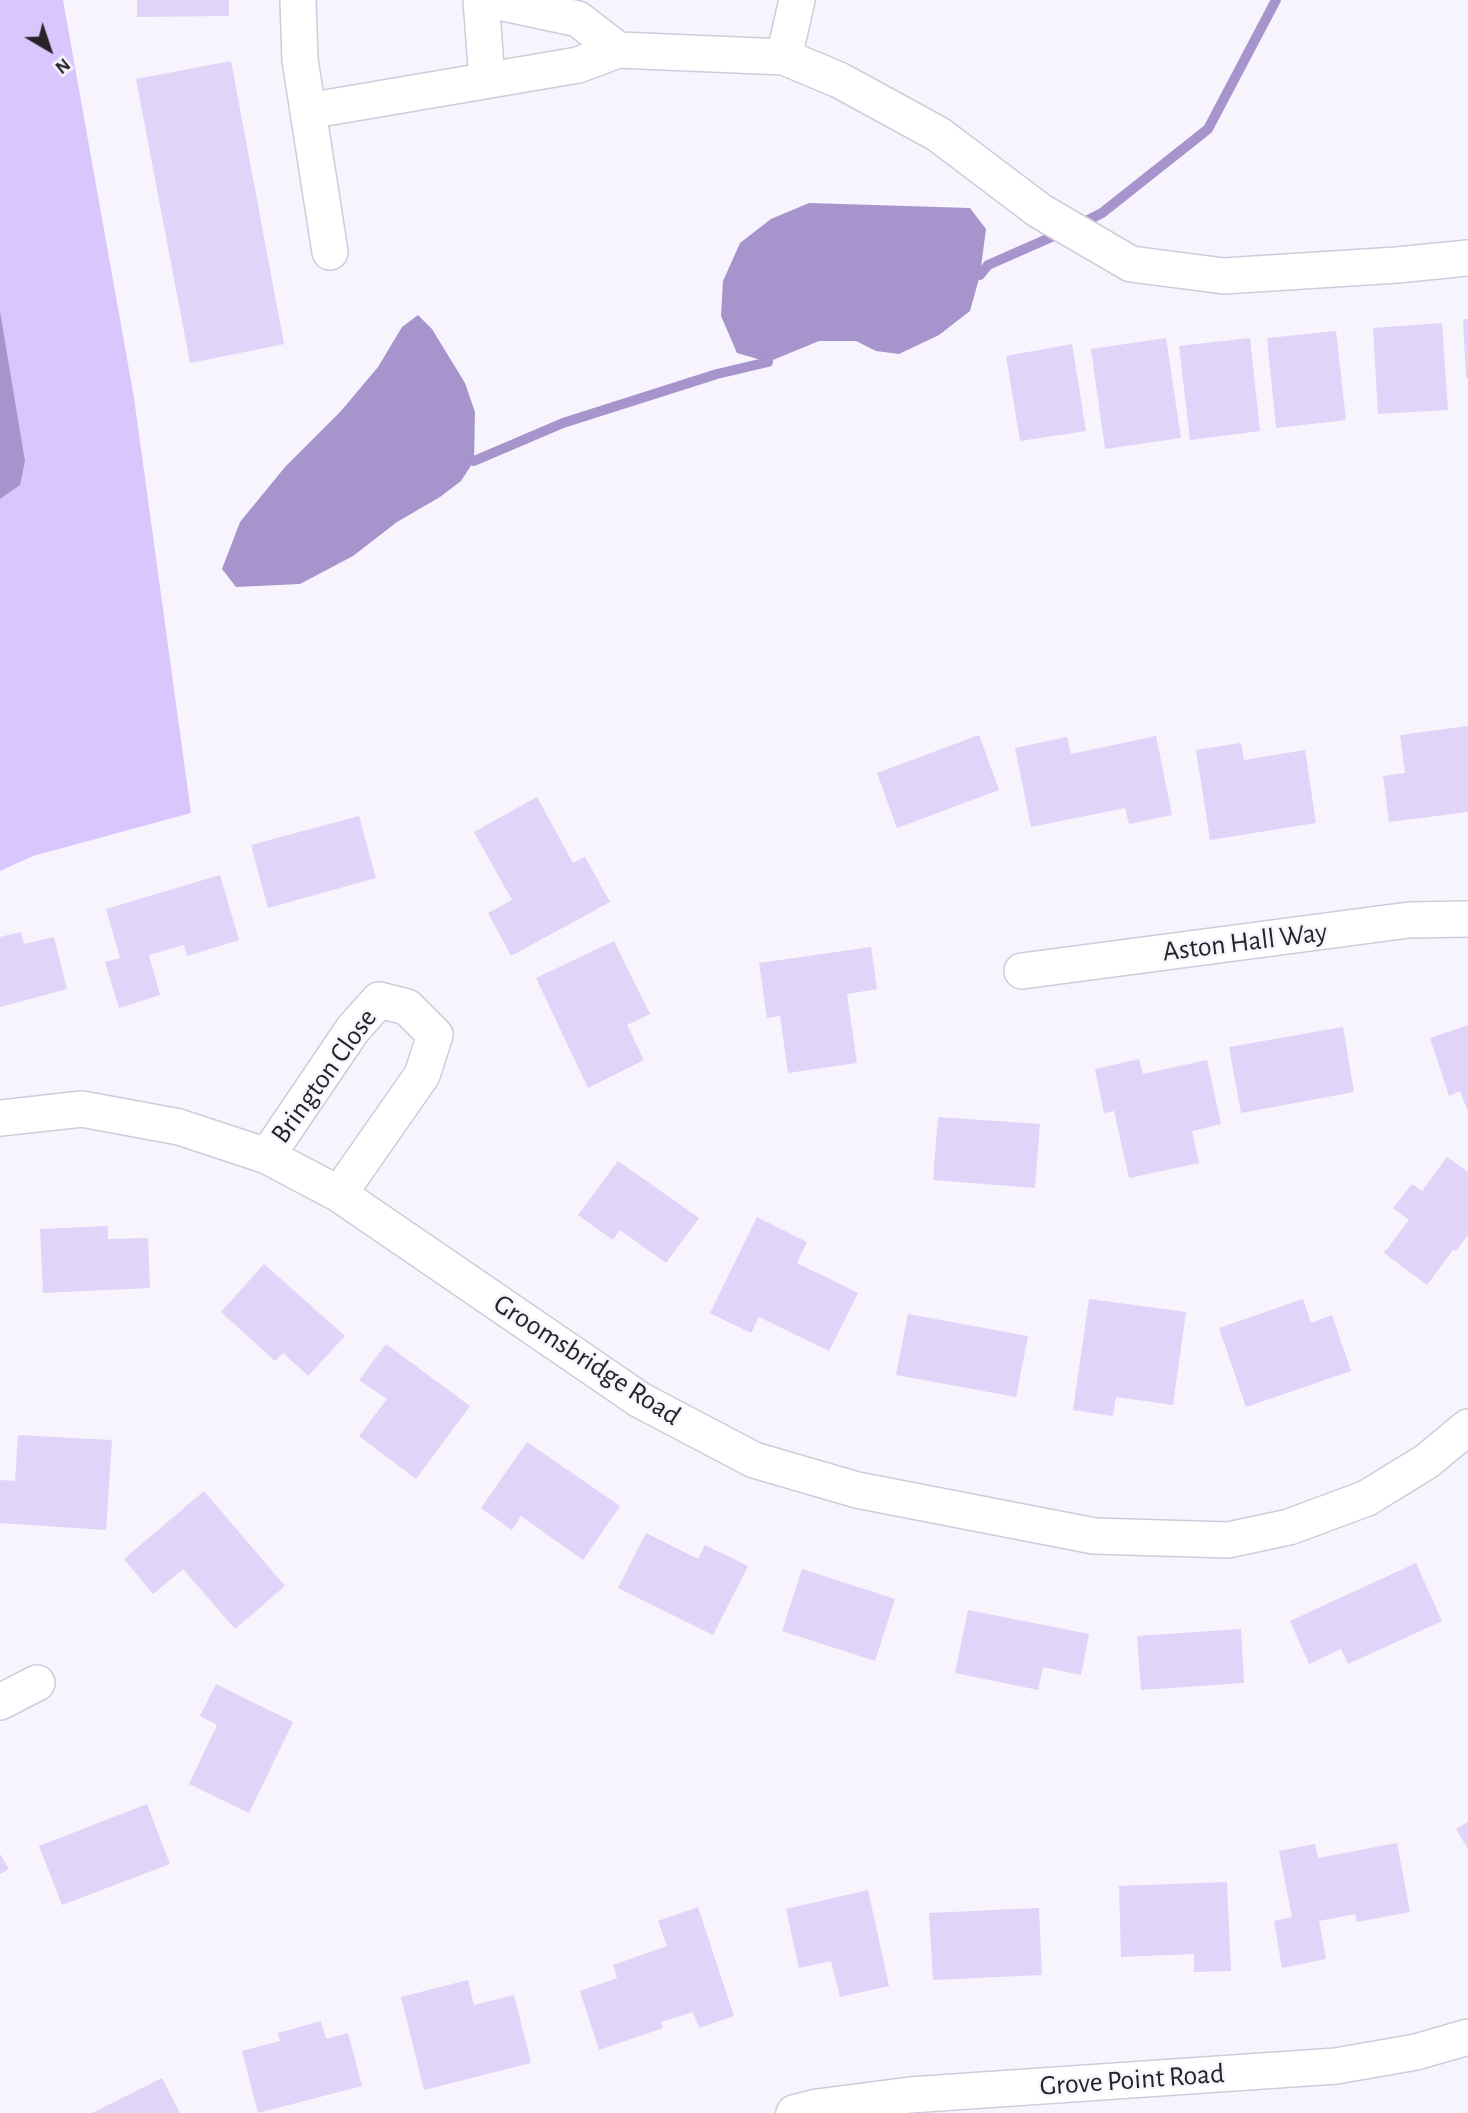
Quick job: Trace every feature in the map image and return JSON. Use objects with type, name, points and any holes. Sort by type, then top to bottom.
[{"type":"street","points":[[298,0],[300,60],[330,252]]},
{"type":"street","points":[[481,0],[487,80]]},
{"type":"street","points":[[489,0],[578,19],[618,50]]},
{"type":"street","points":[[784,57],[797,0]]},
{"type":"street","points":[[308,111],[578,65],[618,50],[784,57],[839,80],[938,134],[1040,211],[1131,264],[1224,276],[1468,258]]},
{"type":"street","name":"Aston Hall Way","points":[[1022,971],[1409,920],[1468,919]]},
{"type":"street","name":"Brington Close","points":[[267,1156],[353,1029],[379,1000],[407,1007],[435,1035],[422,1075],[340,1194]]},
{"type":"street","name":"Groomsbridge Road","points":[[0,1118],[82,1110],[179,1127],[267,1156],[340,1194],[640,1401],[754,1460],[857,1490],[1094,1536],[1228,1540],[1289,1527],[1367,1498],[1427,1461],[1468,1427]]},
{"type":"street","points":[[0,1702],[37,1683]]},
{"type":"street","name":"Grove Point Road","points":[[794,2113],[817,2107],[910,2095],[1336,2066],[1416,2052],[1468,2038]]},
{"type":"shaded area","points":[[0,0],[63,0],[134,398],[191,813],[33,856],[0,871]]},
{"type":"shaded area","points":[[809,203],[970,208],[986,229],[980,275],[970,311],[939,335],[899,354],[876,351],[856,341],[819,341],[768,362],[737,353],[721,316],[723,281],[740,243],[771,219]]},
{"type":"shaded area","points":[[0,311],[25,461],[20,485],[0,499]]},
{"type":"shaded area","points":[[418,315],[432,329],[465,383],[475,412],[474,461],[461,481],[440,497],[397,522],[353,556],[300,584],[236,587],[222,569],[240,522],[285,467],[341,411],[378,367],[402,327]]},
{"type":"building","points":[[137,0],[229,0],[229,16],[137,17]]},
{"type":"building","points":[[231,61],[284,344],[190,363],[136,79]]},
{"type":"building","points":[[1463,319],[1468,319],[1468,378],[1466,378]]},
{"type":"building","points":[[1442,323],[1448,410],[1378,414],[1373,328]]},
{"type":"building","points":[[1336,331],[1346,420],[1276,428],[1267,338]]},
{"type":"building","points":[[1166,338],[1181,438],[1105,449],[1091,349]]},
{"type":"building","points":[[1250,338],[1260,431],[1190,440],[1179,346]]},
{"type":"building","points":[[1072,344],[1086,431],[1020,441],[1006,356]]},
{"type":"building","points":[[1468,726],[1468,812],[1389,822],[1383,776],[1405,773],[1400,735]]},
{"type":"building","points":[[979,735],[999,790],[897,828],[877,773]]},
{"type":"building","points":[[1156,736],[1172,815],[1129,824],[1125,808],[1031,827],[1015,748],[1067,737],[1071,754]]},
{"type":"building","points":[[1241,743],[1244,760],[1305,750],[1316,823],[1210,840],[1196,750]]},
{"type":"building","points":[[537,797],[573,863],[585,857],[610,902],[511,956],[488,913],[512,900],[474,832]]},
{"type":"building","points":[[359,816],[376,878],[268,908],[251,845]]},
{"type":"building","points":[[220,875],[239,940],[187,956],[184,945],[149,955],[160,995],[119,1008],[105,962],[120,958],[106,909]]},
{"type":"building","points":[[21,932],[24,944],[54,937],[67,989],[0,1007],[0,937]]},
{"type":"building","points":[[614,941],[650,1014],[627,1025],[644,1060],[588,1088],[536,978]]},
{"type":"building","points":[[871,947],[877,989],[847,994],[857,1063],[788,1073],[780,1016],[767,1018],[759,963]]},
{"type":"building","points":[[1468,1025],[1468,1112],[1460,1091],[1449,1096],[1430,1038]]},
{"type":"building","points":[[1343,1027],[1354,1092],[1241,1113],[1229,1047]]},
{"type":"building","points":[[1139,1059],[1143,1074],[1207,1060],[1221,1124],[1192,1131],[1199,1163],[1129,1178],[1114,1111],[1104,1113],[1095,1069]]},
{"type":"building","points":[[938,1117],[1040,1124],[1035,1188],[933,1180]]},
{"type":"building","points":[[1447,1157],[1468,1172],[1468,1235],[1427,1285],[1384,1253],[1409,1220],[1393,1208],[1412,1184],[1422,1191]]},
{"type":"building","points":[[618,1161],[699,1218],[666,1263],[620,1230],[613,1240],[578,1215]]},
{"type":"building","points":[[757,1217],[807,1242],[797,1263],[858,1293],[829,1351],[759,1317],[751,1333],[710,1313]]},
{"type":"building","points":[[108,1226],[108,1239],[148,1238],[150,1288],[43,1293],[40,1229]]},
{"type":"building","points":[[264,1264],[345,1336],[308,1376],[283,1353],[275,1361],[221,1312]]},
{"type":"building","points":[[1089,1299],[1186,1312],[1173,1405],[1116,1397],[1113,1416],[1073,1410]]},
{"type":"building","points":[[1303,1299],[1311,1323],[1332,1315],[1351,1371],[1246,1407],[1219,1328]]},
{"type":"building","points":[[908,1314],[1028,1336],[1016,1397],[896,1375]]},
{"type":"building","points":[[386,1344],[470,1406],[416,1479],[359,1436],[387,1399],[359,1380]]},
{"type":"building","points":[[18,1435],[112,1440],[106,1530],[0,1523],[0,1480],[15,1481]]},
{"type":"building","points":[[527,1442],[620,1506],[583,1560],[521,1516],[512,1530],[481,1508]]},
{"type":"building","points":[[204,1491],[285,1586],[235,1629],[183,1569],[153,1594],[124,1559]]},
{"type":"building","points":[[646,1533],[698,1559],[705,1545],[748,1566],[713,1635],[618,1588]]},
{"type":"building","points":[[1416,1563],[1442,1621],[1348,1664],[1341,1649],[1309,1664],[1290,1621]]},
{"type":"building","points":[[802,1569],[895,1599],[875,1661],[782,1631]]},
{"type":"building","points":[[968,1610],[1089,1634],[1081,1675],[1043,1667],[1038,1690],[955,1673]]},
{"type":"building","points":[[1241,1629],[1244,1683],[1141,1690],[1137,1636]]},
{"type":"building","points":[[216,1684],[293,1722],[249,1813],[189,1784],[217,1725],[200,1716]]},
{"type":"building","points":[[147,1804],[170,1864],[62,1905],[39,1846]]},
{"type":"building","points":[[1468,1822],[1468,1849],[1456,1829]]},
{"type":"building","points":[[1397,1843],[1410,1912],[1357,1922],[1355,1914],[1319,1921],[1326,1959],[1282,1968],[1274,1921],[1292,1917],[1279,1851],[1315,1844],[1318,1858]]},
{"type":"building","points":[[0,1854],[9,1869],[0,1874]]},
{"type":"building","points":[[1227,1882],[1231,1971],[1194,1972],[1194,1954],[1121,1957],[1119,1886]]},
{"type":"building","points":[[868,1890],[889,1986],[840,1997],[831,1961],[799,1968],[786,1909]]},
{"type":"building","points":[[698,1907],[734,2016],[699,2028],[693,2012],[661,2022],[663,2028],[599,2050],[580,1991],[617,1978],[613,1965],[667,1946],[658,1921]]},
{"type":"building","points":[[1039,1908],[1042,1975],[933,1980],[929,1913]]},
{"type":"building","points":[[468,1980],[474,2005],[514,1995],[531,2063],[424,2090],[401,1997]]},
{"type":"building","points":[[321,2021],[326,2039],[348,2033],[362,2086],[258,2113],[242,2051],[280,2041],[278,2033]]},
{"type":"building","points":[[162,2078],[180,2113],[92,2113]]},
{"type":"waterway","points":[[1078,225],[1102,213],[1208,129],[1276,0]]},
{"type":"waterway","points":[[980,275],[988,265],[1063,232]]},
{"type":"waterway","points":[[474,461],[563,423],[717,374],[768,362]]}]
